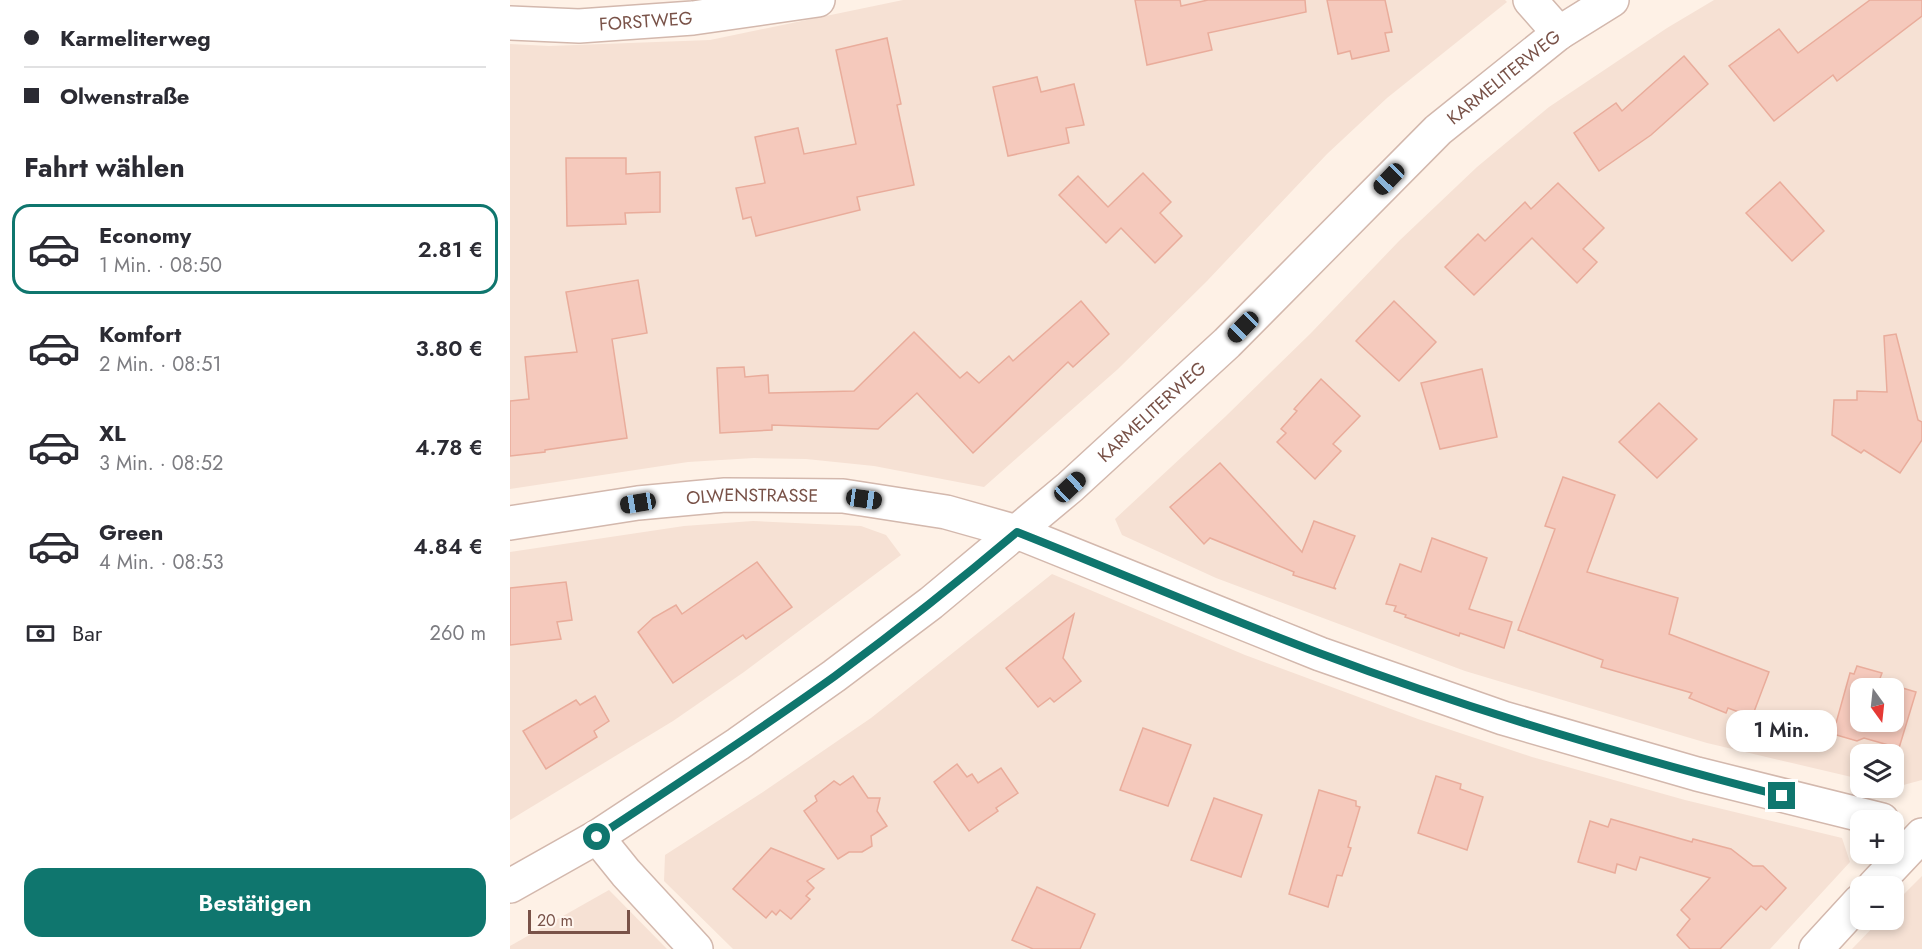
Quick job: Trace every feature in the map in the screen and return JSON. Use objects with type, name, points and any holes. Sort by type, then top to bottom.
[{"type":"street","name":"FORSTWEG","points":[[510,23],[579,26],[682,19],[818,0]]},
{"type":"street","points":[[1530,0],[1559,33]]},
{"type":"street","name":"KARMELITERWEG","points":[[510,886],[597,837],[738,744],[931,603],[1070,487],[1227,343],[1438,130],[1559,33],[1612,0]]},
{"type":"street","name":"OLWENSTRASSE","points":[[510,523],[638,503],[725,495],[843,496],[946,512],[1017,532],[1320,654],[1503,718],[1696,774],[1850,812]]},
{"type":"street","points":[[1904,826],[1922,831]]},
{"type":"street","points":[[1883,876],[1922,835]]},
{"type":"street","points":[[597,837],[626,873],[696,949]]},
{"type":"street","points":[[1815,949],[1850,912]]},
{"type":"shaded area","points":[[903,0],[1505,0],[1507,2],[1387,98],[1327,154],[1207,281],[1118,369],[984,487],[874,466],[806,459],[754,458],[688,462],[510,489],[510,44],[549,46],[710,40]]},
{"type":"shaded area","points":[[1714,0],[1922,0],[1922,780],[1904,785],[1904,744],[1850,744],[1850,777],[1707,743],[1465,671],[1216,578],[1122,535],[1115,519],[1311,333],[1399,241],[1477,167],[1549,107],[1667,28]]},
{"type":"shaded area","points":[[753,521],[861,526],[886,535],[901,555],[744,672],[673,721],[510,820],[510,552],[684,526]]},
{"type":"shaded area","points":[[1052,574],[1245,655],[1418,719],[1532,757],[1685,800],[1842,838],[1850,862],[1770,949],[733,949],[664,881],[665,855],[763,792],[871,718]]},
{"type":"shaded area","points":[[1922,876],[1922,949],[1852,949],[1870,930],[1904,930],[1904,894]]},
{"type":"shaded area","points":[[609,890],[667,949],[510,949],[510,946]]},
{"type":"building","points":[[1135,0],[1180,0],[1181,6],[1208,0],[1305,0],[1306,12],[1208,33],[1212,50],[1147,65]]},
{"type":"building","points":[[1327,0],[1385,0],[1392,32],[1385,33],[1389,51],[1352,59],[1350,51],[1338,54]]},
{"type":"building","points":[[1870,0],[1922,0],[1922,16],[1837,81],[1833,75],[1774,121],[1729,66],[1779,29],[1798,53]]},
{"type":"building","points":[[887,38],[901,104],[897,105],[914,185],[857,197],[860,210],[756,236],[751,217],[743,219],[736,188],[765,183],[755,137],[798,128],[804,154],[856,144],[836,50]]},
{"type":"building","points":[[1684,56],[1708,84],[1651,135],[1599,171],[1574,133],[1616,103],[1622,111]]},
{"type":"building","points":[[1037,77],[1041,92],[1074,84],[1084,125],[1066,128],[1069,143],[1008,156],[993,87]]},
{"type":"building","points":[[566,158],[626,158],[626,174],[660,172],[660,212],[625,213],[626,224],[567,226]]},
{"type":"building","points":[[1143,173],[1171,202],[1160,213],[1182,236],[1155,263],[1121,228],[1106,243],[1059,195],[1078,176],[1108,207]]},
{"type":"building","points":[[1780,182],[1824,231],[1792,261],[1746,213]]},
{"type":"building","points":[[1558,183],[1604,228],[1583,249],[1597,262],[1577,283],[1532,238],[1474,295],[1445,267],[1478,234],[1485,241],[1525,202],[1531,209]]},
{"type":"building","points":[[638,280],[647,333],[612,339],[627,438],[510,456],[510,401],[529,399],[525,357],[577,352],[566,292]]},
{"type":"building","points":[[1081,301],[1109,334],[1073,367],[1068,362],[973,453],[917,393],[878,429],[772,425],[772,430],[720,433],[717,368],[744,367],[745,377],[768,375],[769,393],[854,391],[914,332],[960,378],[967,372],[979,383],[1009,356],[1013,361]]},
{"type":"building","points":[[1394,301],[1436,342],[1399,381],[1356,341]]},
{"type":"building","points":[[1896,334],[1918,420],[1922,422],[1922,440],[1900,473],[1864,450],[1861,453],[1832,435],[1834,400],[1857,400],[1857,391],[1887,392],[1884,336]]},
{"type":"building","points":[[1482,369],[1497,437],[1440,449],[1421,383]]},
{"type":"building","points":[[1321,379],[1360,416],[1333,444],[1341,451],[1315,479],[1277,442],[1286,433],[1281,429],[1297,411],[1294,409]]},
{"type":"building","points":[[1659,403],[1697,439],[1657,478],[1619,442]]},
{"type":"building","points":[[1220,463],[1302,552],[1314,521],[1355,536],[1334,587],[1336,589],[1293,575],[1294,572],[1210,538],[1204,544],[1170,507]]},
{"type":"building","points":[[1563,477],[1615,495],[1587,572],[1678,598],[1669,634],[1769,672],[1752,717],[1728,708],[1726,713],[1689,698],[1692,693],[1601,667],[1603,660],[1518,630],[1555,529],[1545,526]]},
{"type":"building","points":[[1432,538],[1487,558],[1469,609],[1512,622],[1504,648],[1460,633],[1459,636],[1405,617],[1406,615],[1394,611],[1396,606],[1386,604],[1400,564],[1421,572]]},
{"type":"building","points":[[757,562],[792,607],[746,639],[743,635],[673,683],[638,632],[653,618],[676,605],[682,614]]},
{"type":"building","points":[[566,582],[572,620],[557,622],[561,639],[510,645],[510,588]]},
{"type":"building","points":[[1074,614],[1063,658],[1081,681],[1054,702],[1050,698],[1038,707],[1006,668]]},
{"type":"building","points":[[1857,666],[1882,673],[1880,678],[1850,678],[1850,732],[1904,732],[1900,744],[1885,744],[1864,738],[1857,741],[1833,734],[1850,673],[1854,674]]},
{"type":"building","points":[[1904,688],[1916,692],[1904,732]]},
{"type":"building","points":[[595,696],[609,721],[594,731],[597,737],[546,769],[523,731],[576,700],[580,705]]},
{"type":"building","points":[[1143,728],[1191,745],[1168,806],[1120,790]]},
{"type":"building","points":[[957,764],[967,777],[972,774],[978,783],[1001,768],[1018,793],[996,808],[998,811],[969,831],[934,782]]},
{"type":"building","points":[[853,776],[868,798],[880,798],[877,811],[887,826],[871,836],[872,846],[862,852],[849,852],[838,859],[804,811],[817,801],[815,796],[834,781],[840,785]]},
{"type":"building","points":[[1436,776],[1461,784],[1460,789],[1483,797],[1467,850],[1418,833]]},
{"type":"building","points":[[1319,790],[1356,801],[1356,806],[1360,807],[1348,847],[1351,848],[1342,876],[1337,875],[1328,907],[1289,894]]},
{"type":"building","points":[[1214,798],[1262,815],[1241,877],[1191,860]]},
{"type":"building","points":[[1611,819],[1692,842],[1693,839],[1731,849],[1753,866],[1763,866],[1786,888],[1766,910],[1761,906],[1720,949],[1690,949],[1677,935],[1690,919],[1681,910],[1710,878],[1640,857],[1636,870],[1617,864],[1615,873],[1578,862],[1590,821],[1608,827]]},
{"type":"building","points":[[771,848],[824,869],[807,881],[814,888],[806,896],[810,899],[791,919],[780,910],[776,915],[772,911],[766,918],[733,889]]},
{"type":"building","points":[[1037,887],[1095,914],[1080,949],[1033,949],[1012,940]]},
{"type":"route","points":[[597,837],[738,744],[834,676],[931,603],[1017,532],[1320,654],[1503,718],[1696,774],[1782,796]]}]
